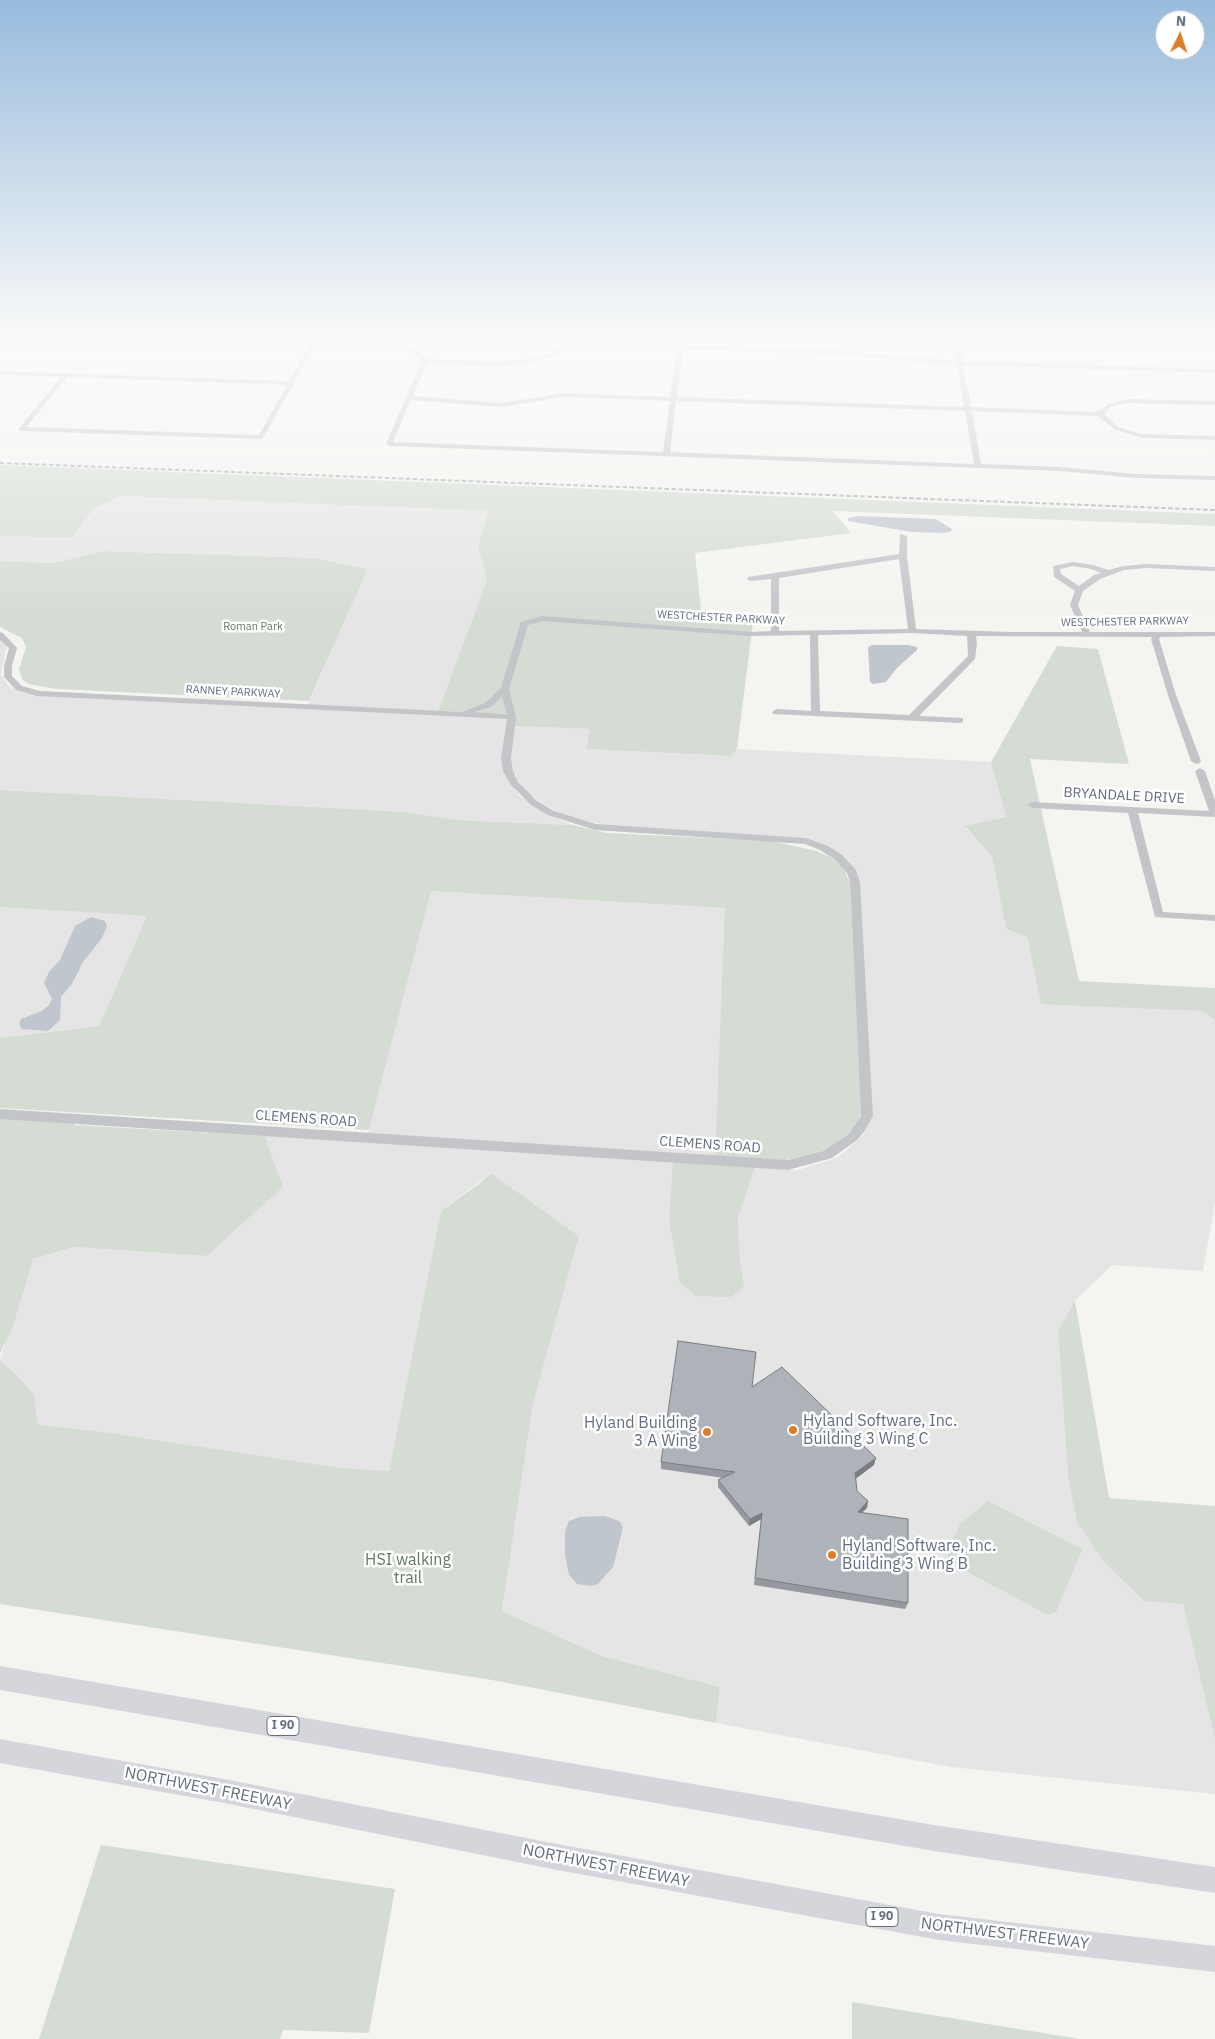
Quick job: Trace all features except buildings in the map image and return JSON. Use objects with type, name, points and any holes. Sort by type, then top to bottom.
[{"type":"highway","name":"I 90","points":[[0,1678],[934,1838],[1215,1880]]},
{"type":"highway","name":"NORTHWEST FREEWAY","points":[[0,1751],[224,1791],[561,1858],[940,1927],[1215,1958]]},
{"type":"street","points":[[146,433],[261,437],[263,433]]},
{"type":"street","points":[[393,433],[389,444],[978,466],[1215,478]]},
{"type":"street","points":[[666,455],[669,433]]},
{"type":"street","points":[[971,433],[978,466]]},
{"type":"street","points":[[1130,433],[1142,436],[1215,438]]},
{"type":"street","points":[[903,536],[903,556],[912,632]]},
{"type":"street","points":[[751,579],[903,556]]},
{"type":"street","points":[[1079,590],[1057,575],[1056,568],[1073,564],[1093,567],[1106,572]]},
{"type":"street","points":[[1087,635],[1074,605],[1079,590],[1084,584],[1106,572],[1146,566],[1215,569]]},
{"type":"street","points":[[775,576],[775,634]]},
{"type":"street","name":"WESTCHESTER PARKWAY","points":[[574,822],[551,813],[534,803],[514,783],[508,770],[506,758],[512,717],[505,689],[521,628],[527,622],[536,618],[775,634],[912,632],[1087,635],[1215,634]]},
{"type":"street","points":[[912,718],[972,658],[973,643],[970,633]]},
{"type":"street","points":[[814,634],[816,713]]},
{"type":"street","points":[[1157,634],[1155,639],[1172,695],[1196,761]]},
{"type":"street","name":"RANNEY PARKWAY","points":[[0,635],[13,648],[7,672],[8,677],[19,688],[40,694],[512,717]]},
{"type":"street","points":[[450,714],[488,705],[505,689]]},
{"type":"street","points":[[776,712],[960,720]]},
{"type":"street","points":[[1200,771],[1215,814]]},
{"type":"street","name":"BRYANDALE DRIVE","points":[[1032,805],[1215,814]]},
{"type":"street","points":[[1132,810],[1160,915],[1215,918]]},
{"type":"street","name":"CLEMENS ROAD","points":[[0,1114],[788,1165],[828,1155],[853,1137],[860,1130],[867,1116],[855,882],[847,865],[824,848],[806,841],[618,830],[574,822]]},
{"type":"shaded area","points":[[121,496],[490,511],[478,546],[487,580],[438,711],[308,705],[368,569],[315,558],[103,551],[53,563],[0,561],[0,536],[71,538],[94,508]]},
{"type":"shaded area","points":[[859,516],[936,519],[952,529],[950,532],[940,533],[912,532],[848,521],[848,518]]},
{"type":"shaded area","points":[[0,640],[7,646],[1,674],[7,684],[17,691],[41,696],[507,719],[501,760],[506,777],[520,796],[545,813],[573,825],[457,820],[405,812],[0,790]]},
{"type":"shaded area","points":[[872,645],[908,645],[917,647],[917,650],[897,668],[886,682],[873,684],[870,682],[868,647]]},
{"type":"shaded area","points":[[515,726],[590,729],[587,749],[730,756],[737,749],[991,762],[1006,817],[965,827],[992,857],[1006,929],[1027,937],[1041,1003],[1202,1011],[1215,1021],[1215,1201],[1203,1271],[1112,1265],[1075,1301],[1058,1330],[1068,1477],[1183,1603],[1215,1740],[1215,1794],[951,1767],[716,1723],[720,1687],[602,1656],[502,1611],[533,1404],[579,1236],[491,1173],[441,1211],[389,1471],[341,1468],[97,1431],[38,1425],[34,1395],[19,1377],[0,1360],[33,1259],[74,1247],[207,1256],[283,1187],[265,1136],[366,1142],[431,891],[726,908],[715,1164],[798,1170],[839,1157],[864,1134],[871,1115],[853,868],[846,859],[833,850],[808,840],[612,827],[565,816],[543,804],[526,791],[516,778],[510,763]]},
{"type":"shaded area","points":[[0,907],[147,916],[99,1026],[0,1038]]},
{"type":"shaded area","points":[[91,917],[105,921],[107,926],[102,938],[83,962],[72,984],[61,997],[60,1020],[48,1031],[22,1029],[19,1024],[21,1019],[42,1011],[49,1005],[52,999],[44,983],[49,972],[60,960],[75,926]]},
{"type":"shaded area","points":[[605,1516],[619,1521],[623,1527],[613,1567],[598,1584],[590,1586],[577,1584],[569,1575],[565,1555],[565,1531],[569,1521],[580,1517]]},
{"type":"green space","points":[[0,465],[1215,514],[1215,526],[833,511],[851,533],[695,553],[702,620],[753,622],[737,749],[731,756],[587,749],[589,729],[515,726],[515,714],[438,711],[487,580],[478,546],[489,511],[121,496],[94,508],[71,538],[0,536]]},
{"type":"green space","name":"Roman Park","points":[[103,551],[315,558],[368,569],[309,701],[57,689],[28,684],[22,679],[19,669],[26,647],[22,638],[0,627],[0,561],[53,563]]},
{"type":"green space","points":[[1057,646],[1098,649],[1129,764],[1030,759],[1079,981],[1215,988],[1215,1021],[1202,1011],[1041,1004],[1027,937],[1006,929],[992,857],[965,826],[1006,817],[991,762]]},
{"type":"green space","points":[[0,790],[405,812],[457,820],[573,825],[607,833],[771,841],[817,851],[832,858],[844,869],[850,883],[861,1114],[852,1132],[825,1152],[786,1160],[715,1156],[725,908],[431,891],[369,1130],[0,1108],[0,1038],[99,1026],[147,916],[0,907]]},
{"type":"green space","points":[[0,1114],[76,1119],[74,1125],[265,1136],[283,1187],[207,1256],[74,1247],[33,1259],[13,1326],[0,1354]]},
{"type":"green space","points":[[673,1162],[755,1167],[738,1217],[740,1264],[744,1286],[731,1297],[696,1296],[680,1283],[669,1220]]},
{"type":"green space","name":"HSI walking trail","points":[[491,1173],[579,1236],[533,1404],[502,1611],[602,1656],[720,1687],[716,1723],[492,1680],[0,1604],[0,1360],[19,1377],[34,1395],[38,1425],[97,1431],[341,1468],[389,1471],[441,1211]]},
{"type":"green space","points":[[1075,1301],[1109,1498],[1215,1506],[1215,1740],[1183,1604],[1144,1601],[1105,1563],[1077,1522],[1068,1477],[1058,1330]]},
{"type":"green space","points":[[988,1501],[1082,1549],[1056,1612],[1048,1615],[951,1563],[947,1554],[960,1524]]},
{"type":"green space","points":[[101,1845],[395,1889],[369,2033],[283,2030],[280,2039],[39,2039]]},
{"type":"green space","points":[[852,2002],[1080,2039],[852,2039]]},
{"type":"railway","points":[[0,463],[1215,510]]},
{"type":"place","name":"Hyland Software, Inc. Building 3 Wing C","points":[[793,1430]]},
{"type":"place","name":"Hyland Building 3 A Wing","points":[[707,1432]]},
{"type":"place","name":"Hyland Software, Inc. Building 3 Wing B","points":[[832,1555]]}]
